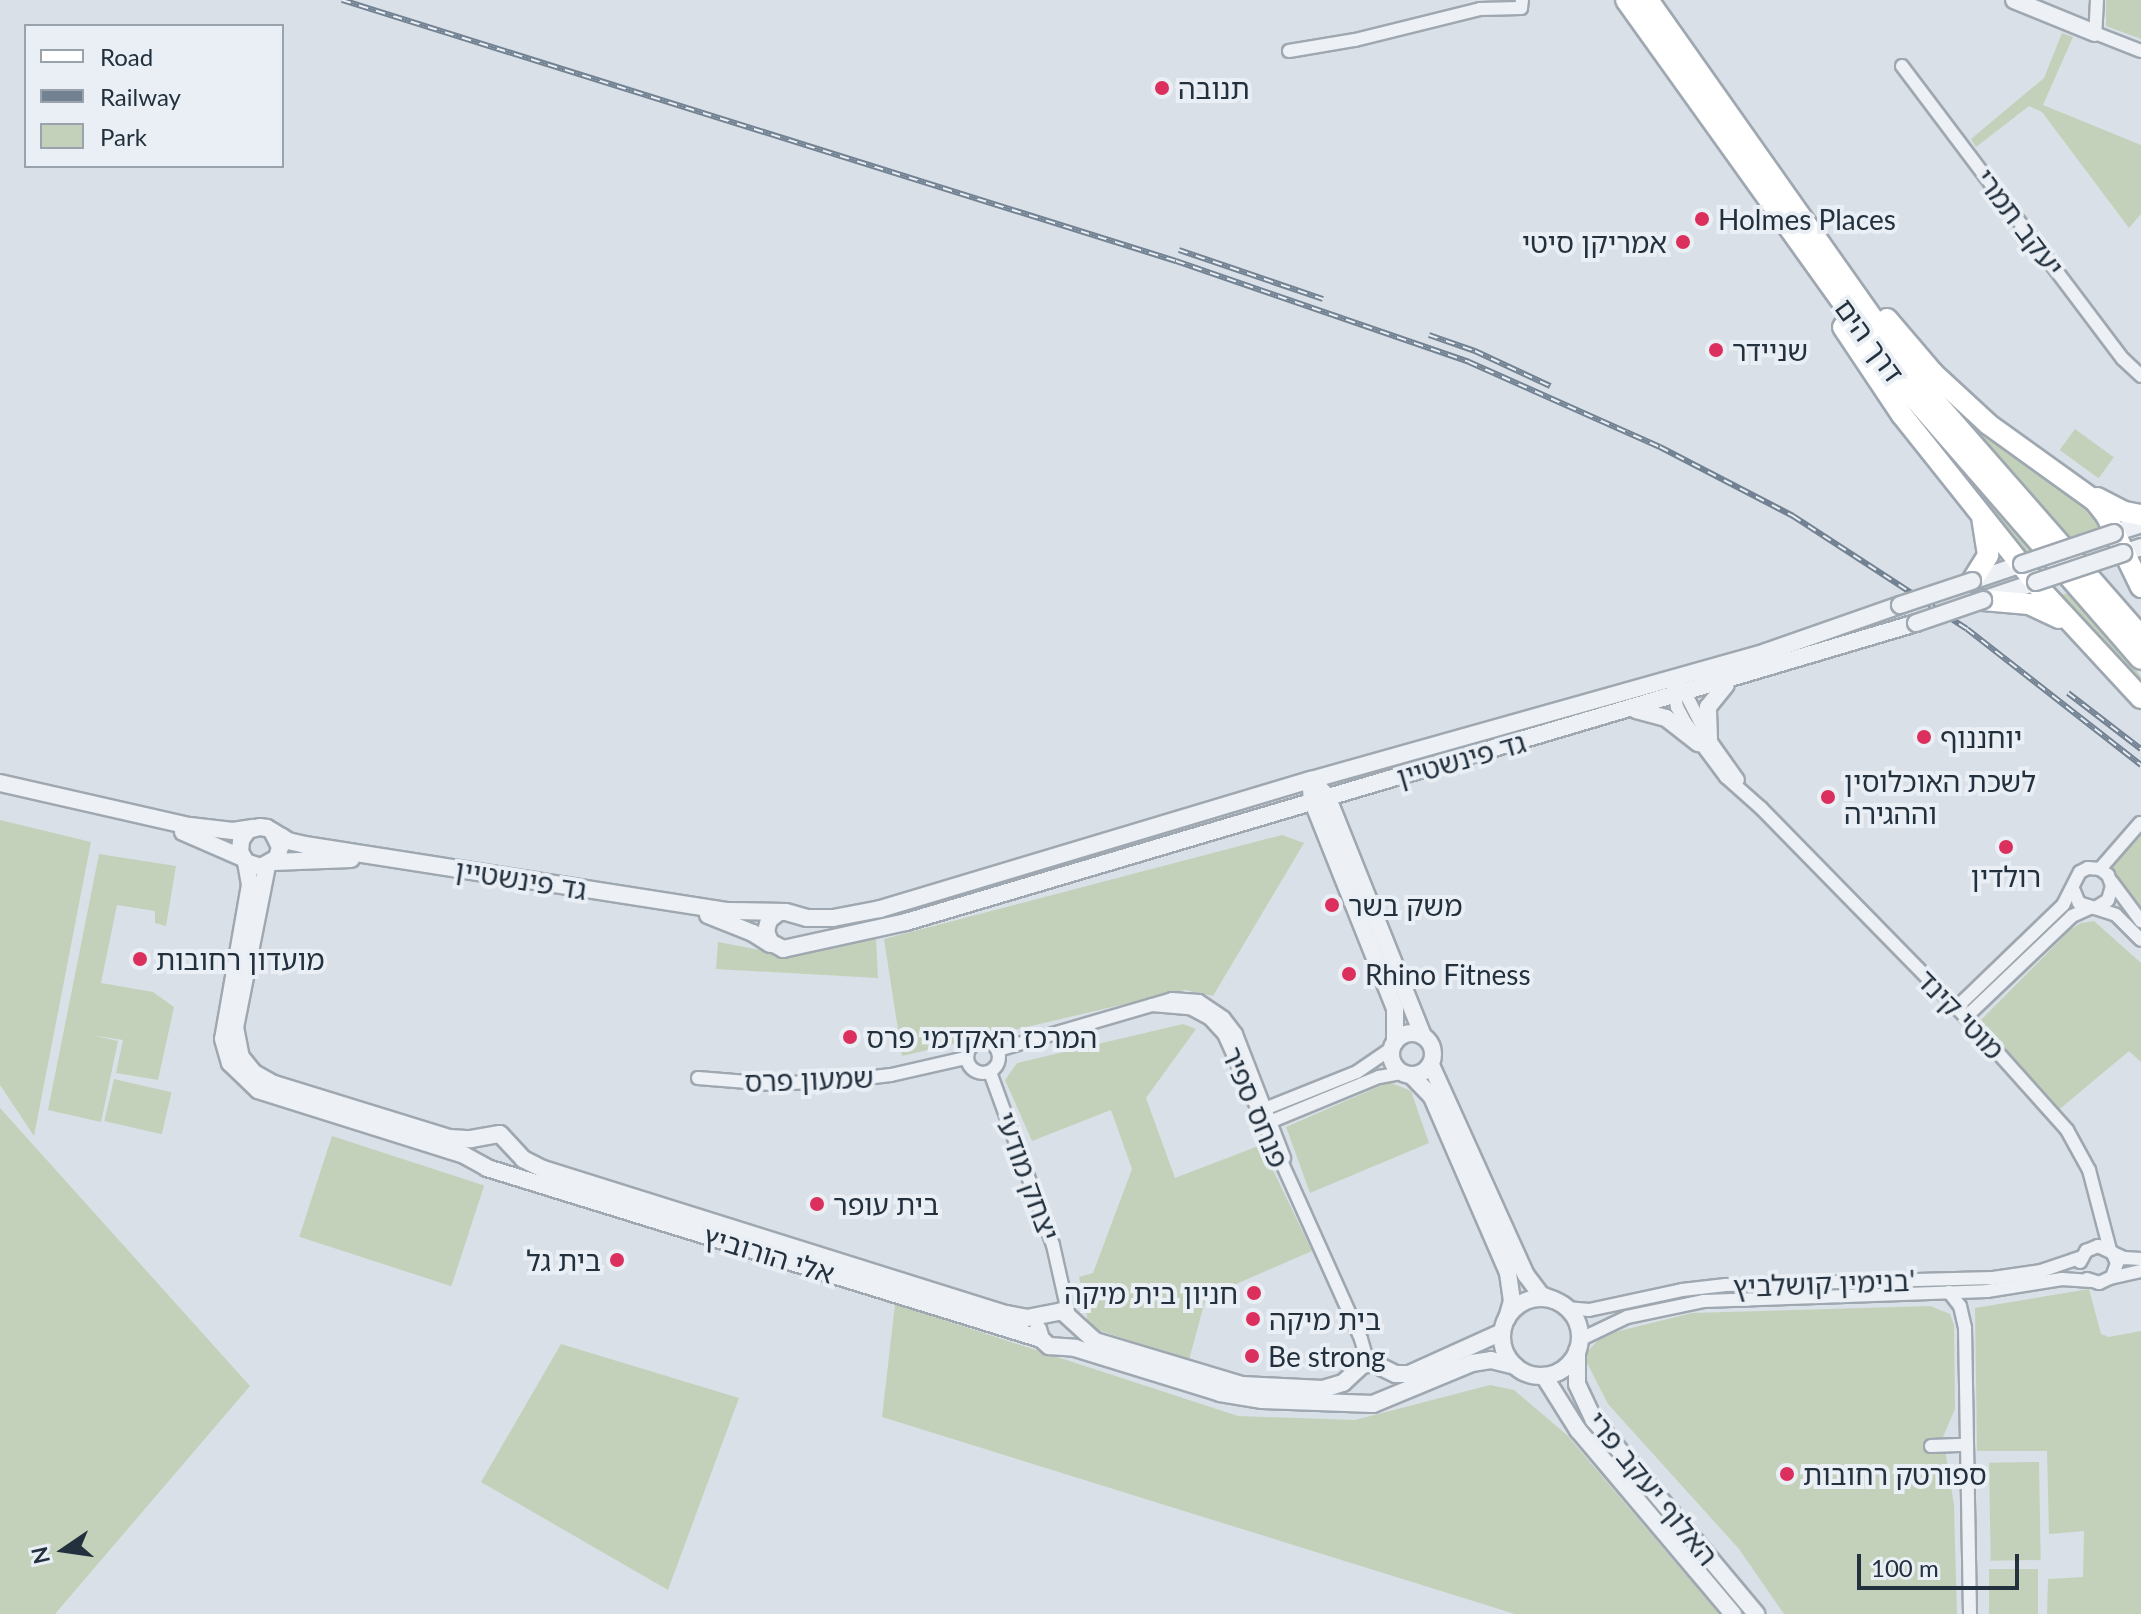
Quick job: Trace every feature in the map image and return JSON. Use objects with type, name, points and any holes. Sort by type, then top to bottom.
[{"type":"main road","name":"דרך הים","points":[[1626,0],[1894,375],[2141,659]]},
{"type":"main road","name":"דרך הים","points":[[1648,0],[1907,368],[2141,636]]},
{"type":"main road","points":[[1695,63],[1785,172],[1912,350],[1988,424],[2036,460],[2083,490],[2125,512],[2141,515]]},
{"type":"main road","points":[[1762,190],[1828,304],[1886,393],[2075,629],[2141,698]]},
{"type":"main road","points":[[2083,490],[2106,515],[2114,533],[2132,550],[2141,587]]},
{"type":"main road","points":[[1972,581],[1989,549],[1979,512]]},
{"type":"main road","points":[[1983,600],[2029,604],[2075,629]]},
{"type":"street","points":[[2014,0],[2141,51]]},
{"type":"street","points":[[2095,33],[2097,0]]},
{"type":"street","points":[[1289,51],[1508,3],[1522,4]]},
{"type":"street","name":"יעקב תמרי","points":[[1902,66],[2123,359],[2141,376]]},
{"type":"street","name":"גד פינשטיין","points":[[272,831],[296,843],[669,902],[741,913],[833,918],[880,909],[1311,780],[1780,647],[2141,524]]},
{"type":"street","name":"גד פינשטיין","points":[[794,947],[906,922],[1320,798],[1735,680],[2132,550]]},
{"type":"street","points":[[1675,678],[1681,695]]},
{"type":"street","points":[[1630,710],[1645,710],[1666,718],[1704,741],[1708,707],[1720,690],[1735,680]]},
{"type":"street","name":"מוטי קינד","points":[[1681,695],[1704,741],[1729,780],[1761,808],[1961,1012],[2053,1113],[2079,1149],[2111,1251]]},
{"type":"street","points":[[1311,780],[1333,833],[1395,1009],[1393,1063],[1432,1097],[1508,1273],[1512,1301],[1505,1325],[1505,1351],[1515,1366]]},
{"type":"street","points":[[0,783],[213,830],[254,828],[272,831],[280,847],[270,864],[235,1027],[237,1047],[247,1065],[274,1084],[434,1133],[459,1139],[498,1134],[511,1145],[510,1160],[498,1169],[487,1168],[479,1162],[269,1095],[238,1073],[225,1051],[223,1026],[250,885],[241,840],[254,828]]},
{"type":"street","points":[[1061,1281],[1059,1299],[1038,1323],[1041,1339],[1049,1346],[1075,1348],[1240,1397],[1286,1402],[1378,1403],[1389,1395],[1472,1363],[1491,1360],[1515,1366],[1528,1374],[1544,1376],[1567,1366],[1578,1346],[1576,1322],[1560,1304],[1541,1295],[1526,1275],[1431,1065],[1432,1046],[1423,1036],[1333,833],[1339,805],[1348,790]]},
{"type":"street","points":[[1267,814],[1305,814],[1333,833]]},
{"type":"street","points":[[136,815],[256,867],[270,864]]},
{"type":"street","points":[[1961,1012],[2060,908],[2082,871],[2100,869],[2140,823]]},
{"type":"street","name":"גד פינשטיין","points":[[270,864],[374,856]]},
{"type":"street","points":[[2100,869],[2141,921]]},
{"type":"street","points":[[1961,1012],[2072,916],[2110,898],[2111,880]]},
{"type":"street","points":[[2073,889],[2079,903],[2116,915],[2141,940]]},
{"type":"street","name":"גד פינשטיין","points":[[669,902],[738,926],[774,946]]},
{"type":"street","points":[[786,914],[803,931],[794,947],[783,949],[774,946],[767,937],[766,925],[786,914]]},
{"type":"street","name":"פנחס ספיר","points":[[998,1050],[1182,998],[1199,1001],[1216,1011],[1240,1042],[1296,1198],[1361,1339],[1361,1368]]},
{"type":"street","points":[[1266,1116],[1357,1072],[1405,1034],[1423,1036]]},
{"type":"street","points":[[981,1041],[990,1042],[998,1050],[999,1062],[990,1072],[974,1071],[966,1058],[970,1047],[981,1041]]},
{"type":"street","name":"שמעון פרס","points":[[698,1078],[772,1084],[849,1080],[891,1075],[966,1058]]},
{"type":"street","points":[[1266,1116],[1379,1077],[1422,1073],[1431,1065]]},
{"type":"street","name":"יצחק מודעי","points":[[990,1072],[1053,1245],[1072,1321]]},
{"type":"street","points":[[479,1162],[476,1150],[483,1137]]},
{"type":"street","name":"אלי הורוביץ","points":[[511,1145],[523,1159],[543,1169],[1007,1314],[1027,1318],[1047,1312]]},
{"type":"street","name":"אלי הורוביץ","points":[[498,1169],[1041,1339]]},
{"type":"street","points":[[2141,1259],[2124,1258],[2096,1246],[2082,1257],[2081,1270],[2091,1281],[2141,1271]]},
{"type":"street","points":[[2110,1278],[2117,1265],[2111,1251]]},
{"type":"street","name":"בנימין קושלביץ'","points":[[1560,1304],[1589,1310],[1682,1290],[1726,1285],[1993,1278],[2041,1271],[2082,1257]]},
{"type":"street","name":"בנימין קושלביץ'","points":[[1578,1346],[1627,1317],[1704,1301],[1987,1291],[2062,1279],[2091,1281]]},
{"type":"street","points":[[1965,1328],[1974,1300],[1987,1291]]},
{"type":"street","points":[[1949,1292],[1960,1306],[1965,1328],[1970,1614]]},
{"type":"street","points":[[1047,1312],[1072,1321],[1102,1344],[1242,1385],[1323,1389],[1343,1383],[1361,1368],[1379,1364],[1402,1374],[1414,1373],[1505,1325],[1527,1301],[1560,1304]]},
{"type":"street","points":[[1060,1347],[1070,1341],[1072,1321]]},
{"type":"street","name":"האלוף יעקב פרי","points":[[1578,1346],[1577,1384],[1594,1420],[1756,1614]]},
{"type":"street","points":[[1361,1368],[1353,1392],[1362,1401]]},
{"type":"street","points":[[1388,1370],[1393,1383],[1389,1395]]},
{"type":"street","name":"האלוף יעקב פרי","points":[[1544,1376],[1578,1430],[1733,1614]]},
{"type":"street","points":[[1931,1446],[1966,1445]]},
{"type":"green space","points":[[2106,0],[2141,0],[2141,39],[2106,26]]},
{"type":"green space","points":[[2062,33],[2073,37],[2043,105],[2141,145],[2141,214],[2129,228],[2042,112],[2029,106],[1976,147],[1971,139],[2044,78]]},
{"type":"green space","points":[[1979,425],[2083,503],[2104,534],[2073,546],[1977,436]]},
{"type":"green space","points":[[2075,429],[2114,457],[2099,478],[2060,450]]},
{"type":"green space","points":[[1940,440],[2039,555],[2025,562],[1933,446]]},
{"type":"green space","points":[[2071,593],[2141,676],[2141,689],[2057,595]]},
{"type":"green space","points":[[0,820],[91,842],[34,1136],[0,1085]]},
{"type":"green space","points":[[2141,827],[2141,915],[2115,880],[2109,862]]},
{"type":"green space","points":[[1282,835],[1304,843],[1213,996],[1185,990],[902,1056],[884,939]]},
{"type":"green space","points":[[99,854],[176,866],[166,926],[155,923],[155,911],[117,905],[101,983],[153,992],[174,1007],[158,1080],[116,1073],[123,1040],[91,1035],[118,1041],[101,1122],[48,1110]]},
{"type":"green space","points":[[2094,921],[2141,963],[2141,1062],[2129,1051],[2055,1113],[1980,1027],[1981,1020],[2070,930],[2081,923]]},
{"type":"green space","points":[[876,937],[878,978],[716,969],[718,942],[792,956]]},
{"type":"green space","points":[[1183,1024],[1196,1029],[1146,1098],[1175,1178],[1261,1145],[1312,1251],[1206,1297],[1189,1360],[1089,1327],[1079,1277],[1093,1273],[1132,1169],[1111,1110],[1032,1141],[1005,1080],[1017,1063]]},
{"type":"green space","points":[[114,1079],[171,1092],[162,1134],[104,1121]]},
{"type":"green space","points":[[1389,1082],[1411,1091],[1429,1143],[1310,1193],[1286,1127]]},
{"type":"green space","points":[[0,1108],[250,1386],[55,1614],[0,1614]]},
{"type":"green space","points":[[332,1136],[484,1185],[451,1286],[299,1237]]},
{"type":"green space","points":[[2089,1289],[2101,1334],[2109,1337],[2141,1331],[2141,1614],[2047,1614],[2048,1579],[2083,1577],[2084,1531],[2049,1534],[2047,1451],[1977,1451],[1975,1308]]},
{"type":"green space","points":[[895,1304],[1238,1416],[1355,1420],[1490,1385],[1514,1390],[1567,1435],[1719,1614],[1515,1614],[882,1417]]},
{"type":"green space","points":[[1930,1306],[1950,1314],[1954,1325],[1955,1409],[1943,1437],[1954,1505],[1957,1614],[1784,1614],[1739,1549],[1608,1404],[1587,1363],[1587,1352],[1603,1335],[1692,1313]]},
{"type":"green space","points":[[561,1344],[739,1398],[668,1590],[481,1482]]},
{"type":"green space","points":[[2039,1462],[2041,1560],[1991,1561],[1989,1463]]},
{"type":"green space","points":[[1989,1569],[2038,1569],[2038,1614],[1989,1614]]},
{"type":"railway","points":[[342,0],[1176,261],[1469,362],[1660,447],[1793,516],[1967,629],[2141,765]]},
{"type":"railway","points":[[1179,250],[1323,299]]},
{"type":"railway","points":[[1429,335],[1475,351],[1550,386]]},
{"type":"railway","points":[[2068,693],[2141,749]]},
{"type":"place","name":"תנובה","points":[[1162,88]]},
{"type":"place","name":"Holmes Places","points":[[1702,219]]},
{"type":"place","name":"אמריקן סיטי","points":[[1683,242]]},
{"type":"place","name":"שניידר","points":[[1716,350]]},
{"type":"place","name":"יוחננוף","points":[[1924,737]]},
{"type":"place","name":"לשכת האוכלוסין וההגירה","points":[[1828,797]]},
{"type":"place","name":"רולדין","points":[[2006,847]]},
{"type":"place","name":"משק בשר","points":[[1332,905]]},
{"type":"place","name":"מועדון רחובות","points":[[140,959]]},
{"type":"place","name":"Rhino Fitness","points":[[1349,974]]},
{"type":"place","name":"המרכז האקדמי פרס","points":[[850,1037]]},
{"type":"place","name":"בית עופר","points":[[817,1204]]},
{"type":"place","name":"בית גל","points":[[617,1260]]},
{"type":"place","name":"חניון בית מיקה","points":[[1254,1293]]},
{"type":"place","name":"בית מיקה","points":[[1253,1319]]},
{"type":"place","name":"Be strong","points":[[1252,1356]]},
{"type":"place","name":"ספורטק רחובות","points":[[1787,1474]]}]
